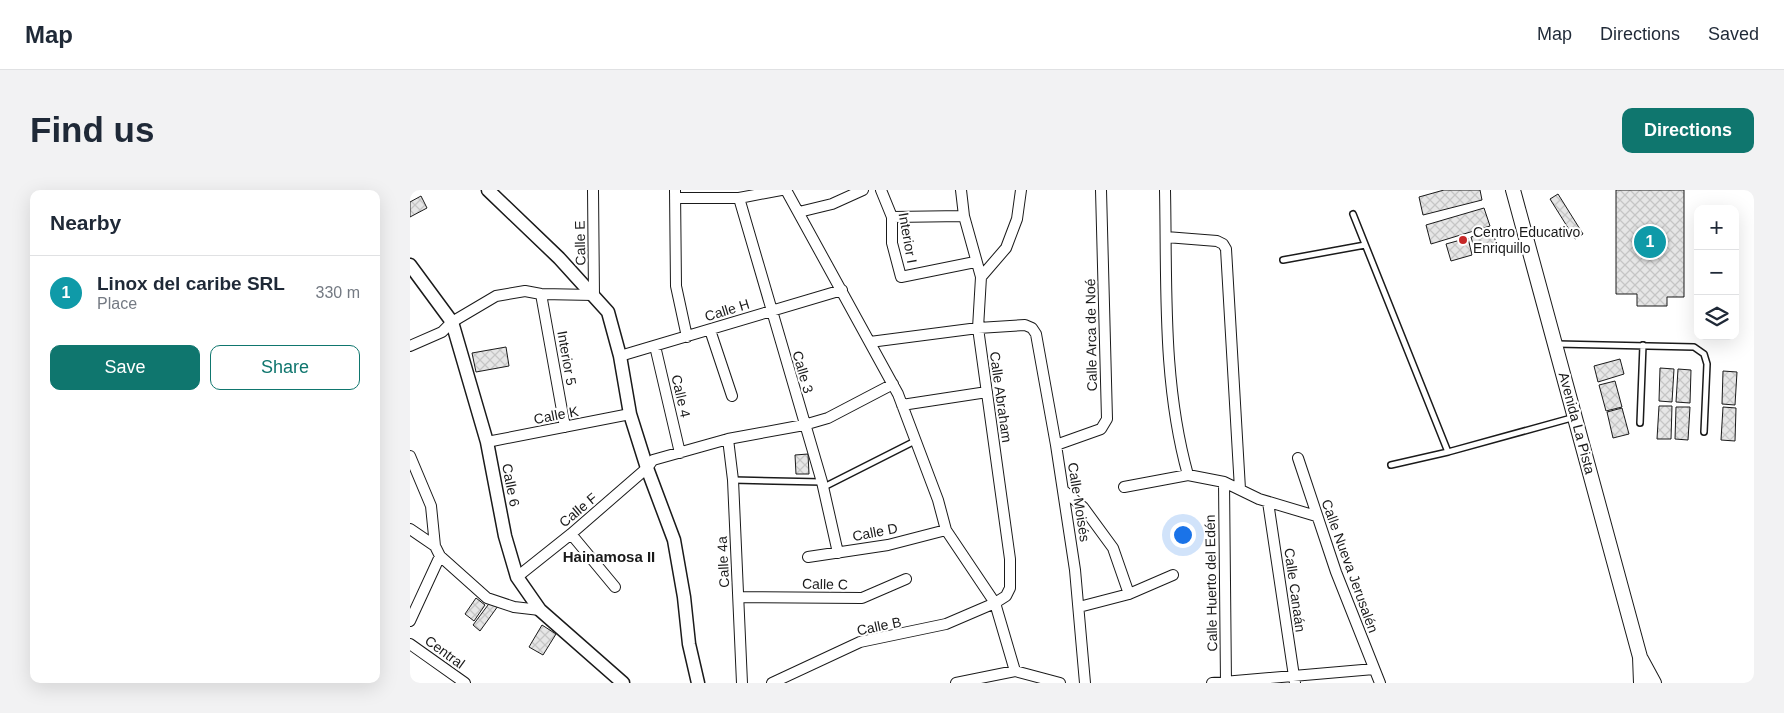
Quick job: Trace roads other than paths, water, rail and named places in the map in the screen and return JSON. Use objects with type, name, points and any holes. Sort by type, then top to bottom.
[{"type":"main road","name":"Avenida La Pista","points":[[1513,190],[1640,657],[1641,683]]},
{"type":"main road","name":"Avenida La Pista","points":[[1640,657],[1654,683]]},
{"type":"street","points":[[488,190],[594,295],[608,312],[620,356],[630,414],[650,464],[674,540],[684,597],[689,644],[698,683]]},
{"type":"street","name":"Calle E","points":[[593,190],[594,295]]},
{"type":"street","points":[[687,337],[676,286],[675,194],[739,198],[781,190]]},
{"type":"street","points":[[786,190],[893,384],[938,500],[946,530],[995,603],[1015,671]]},
{"type":"street","points":[[799,212],[832,204],[863,190]]},
{"type":"street","name":"Interior I","points":[[881,190],[892,217],[892,243],[901,277],[975,262]]},
{"type":"street","name":"Calle Abraham","points":[[961,190],[964,216],[975,262],[981,277],[978,328],[1011,575],[1010,588],[1006,596],[995,603]]},
{"type":"street","points":[[981,277],[1006,248],[1017,219],[1021,190]]},
{"type":"street","name":"Calle Arca de Noé","points":[[1056,444],[1101,429],[1106,425],[1101,190]]},
{"type":"street","points":[[1165,190],[1167,360],[1179,443],[1188,475]]},
{"type":"street","name":"Calle 3","points":[[739,198],[823,485],[838,553]]},
{"type":"street","points":[[892,217],[964,216]]},
{"type":"street","points":[[1166,237],[1217,241],[1223,244],[1226,249],[1240,489]]},
{"type":"street","name":"Calle 6","points":[[410,265],[452,322],[487,442],[505,536],[517,577],[540,610],[623,683]]},
{"type":"street","name":"Calle H","points":[[620,356],[842,290]]},
{"type":"street","points":[[410,346],[442,332],[452,322],[496,296],[525,291],[541,294],[594,295]]},
{"type":"street","name":"Interior 5","points":[[541,294],[565,427]]},
{"type":"street","name":"Calle Moisés","points":[[978,328],[1025,325],[1032,328],[1036,334],[1063,490],[1078,607],[1085,683]]},
{"type":"street","points":[[870,342],[978,328]]},
{"type":"street","points":[[710,330],[732,396]]},
{"type":"street","name":"Calle 4","points":[[655,346],[680,453]]},
{"type":"street","points":[[650,464],[728,439],[804,425],[828,418],[893,384]]},
{"type":"street","points":[[902,405],[986,392]]},
{"type":"street","name":"Calle K","points":[[487,442],[630,414]]},
{"type":"street","name":"Calle 4a","points":[[728,439],[733,480],[742,683]]},
{"type":"street","points":[[410,456],[431,506],[435,546],[440,556],[487,598],[514,607],[540,610]]},
{"type":"street","name":"Calle Nueva Jerusalén","points":[[1298,458],[1316,516],[1380,683]]},
{"type":"street","name":"Calle F","points":[[517,577],[571,534],[650,464]]},
{"type":"street","points":[[1124,487],[1188,475],[1224,482],[1268,502],[1316,516]]},
{"type":"street","name":"Calle Huerto del Edén","points":[[1224,482],[1226,682]]},
{"type":"street","points":[[1063,490],[1083,507],[1113,548],[1129,594]]},
{"type":"street","name":"Calle Canaán","points":[[1268,502],[1294,679]]},
{"type":"street","points":[[410,529],[435,546]]},
{"type":"street","name":"Calle D","points":[[808,557],[888,545],[946,530]]},
{"type":"street","points":[[571,534],[615,587]]},
{"type":"street","points":[[410,621],[440,556]]},
{"type":"street","points":[[1078,607],[1129,594],[1173,575]]},
{"type":"street","name":"Calle C","points":[[739,596],[862,598],[906,580]]},
{"type":"street","name":"Calle B","points":[[772,683],[860,642],[946,624],[995,603]]},
{"type":"street","name":"Central","points":[[410,644],[465,683]]},
{"type":"street","points":[[1212,683],[1294,679],[1374,669]]},
{"type":"street","points":[[956,683],[1015,671],[1060,683]]},
{"type":"lane","points":[[1353,214],[1448,452]]},
{"type":"lane","points":[[1283,260],[1365,245]]},
{"type":"lane","points":[[1556,344],[1694,347],[1704,354],[1707,364],[1704,432]]},
{"type":"lane","points":[[1640,423],[1643,346]]},
{"type":"lane","points":[[1391,465],[1448,452],[1575,417]]},
{"type":"lane","points":[[733,480],[823,485],[916,440]]},
{"type":"place","name":"Centro Educativo Enriquillo","points":[[1463,240]]},
{"type":"place","name":"Linox del caribe SRL","points":[[1650,242]]},
{"type":"district","name":"Hainamosa II","points":[[609,557]]}]
